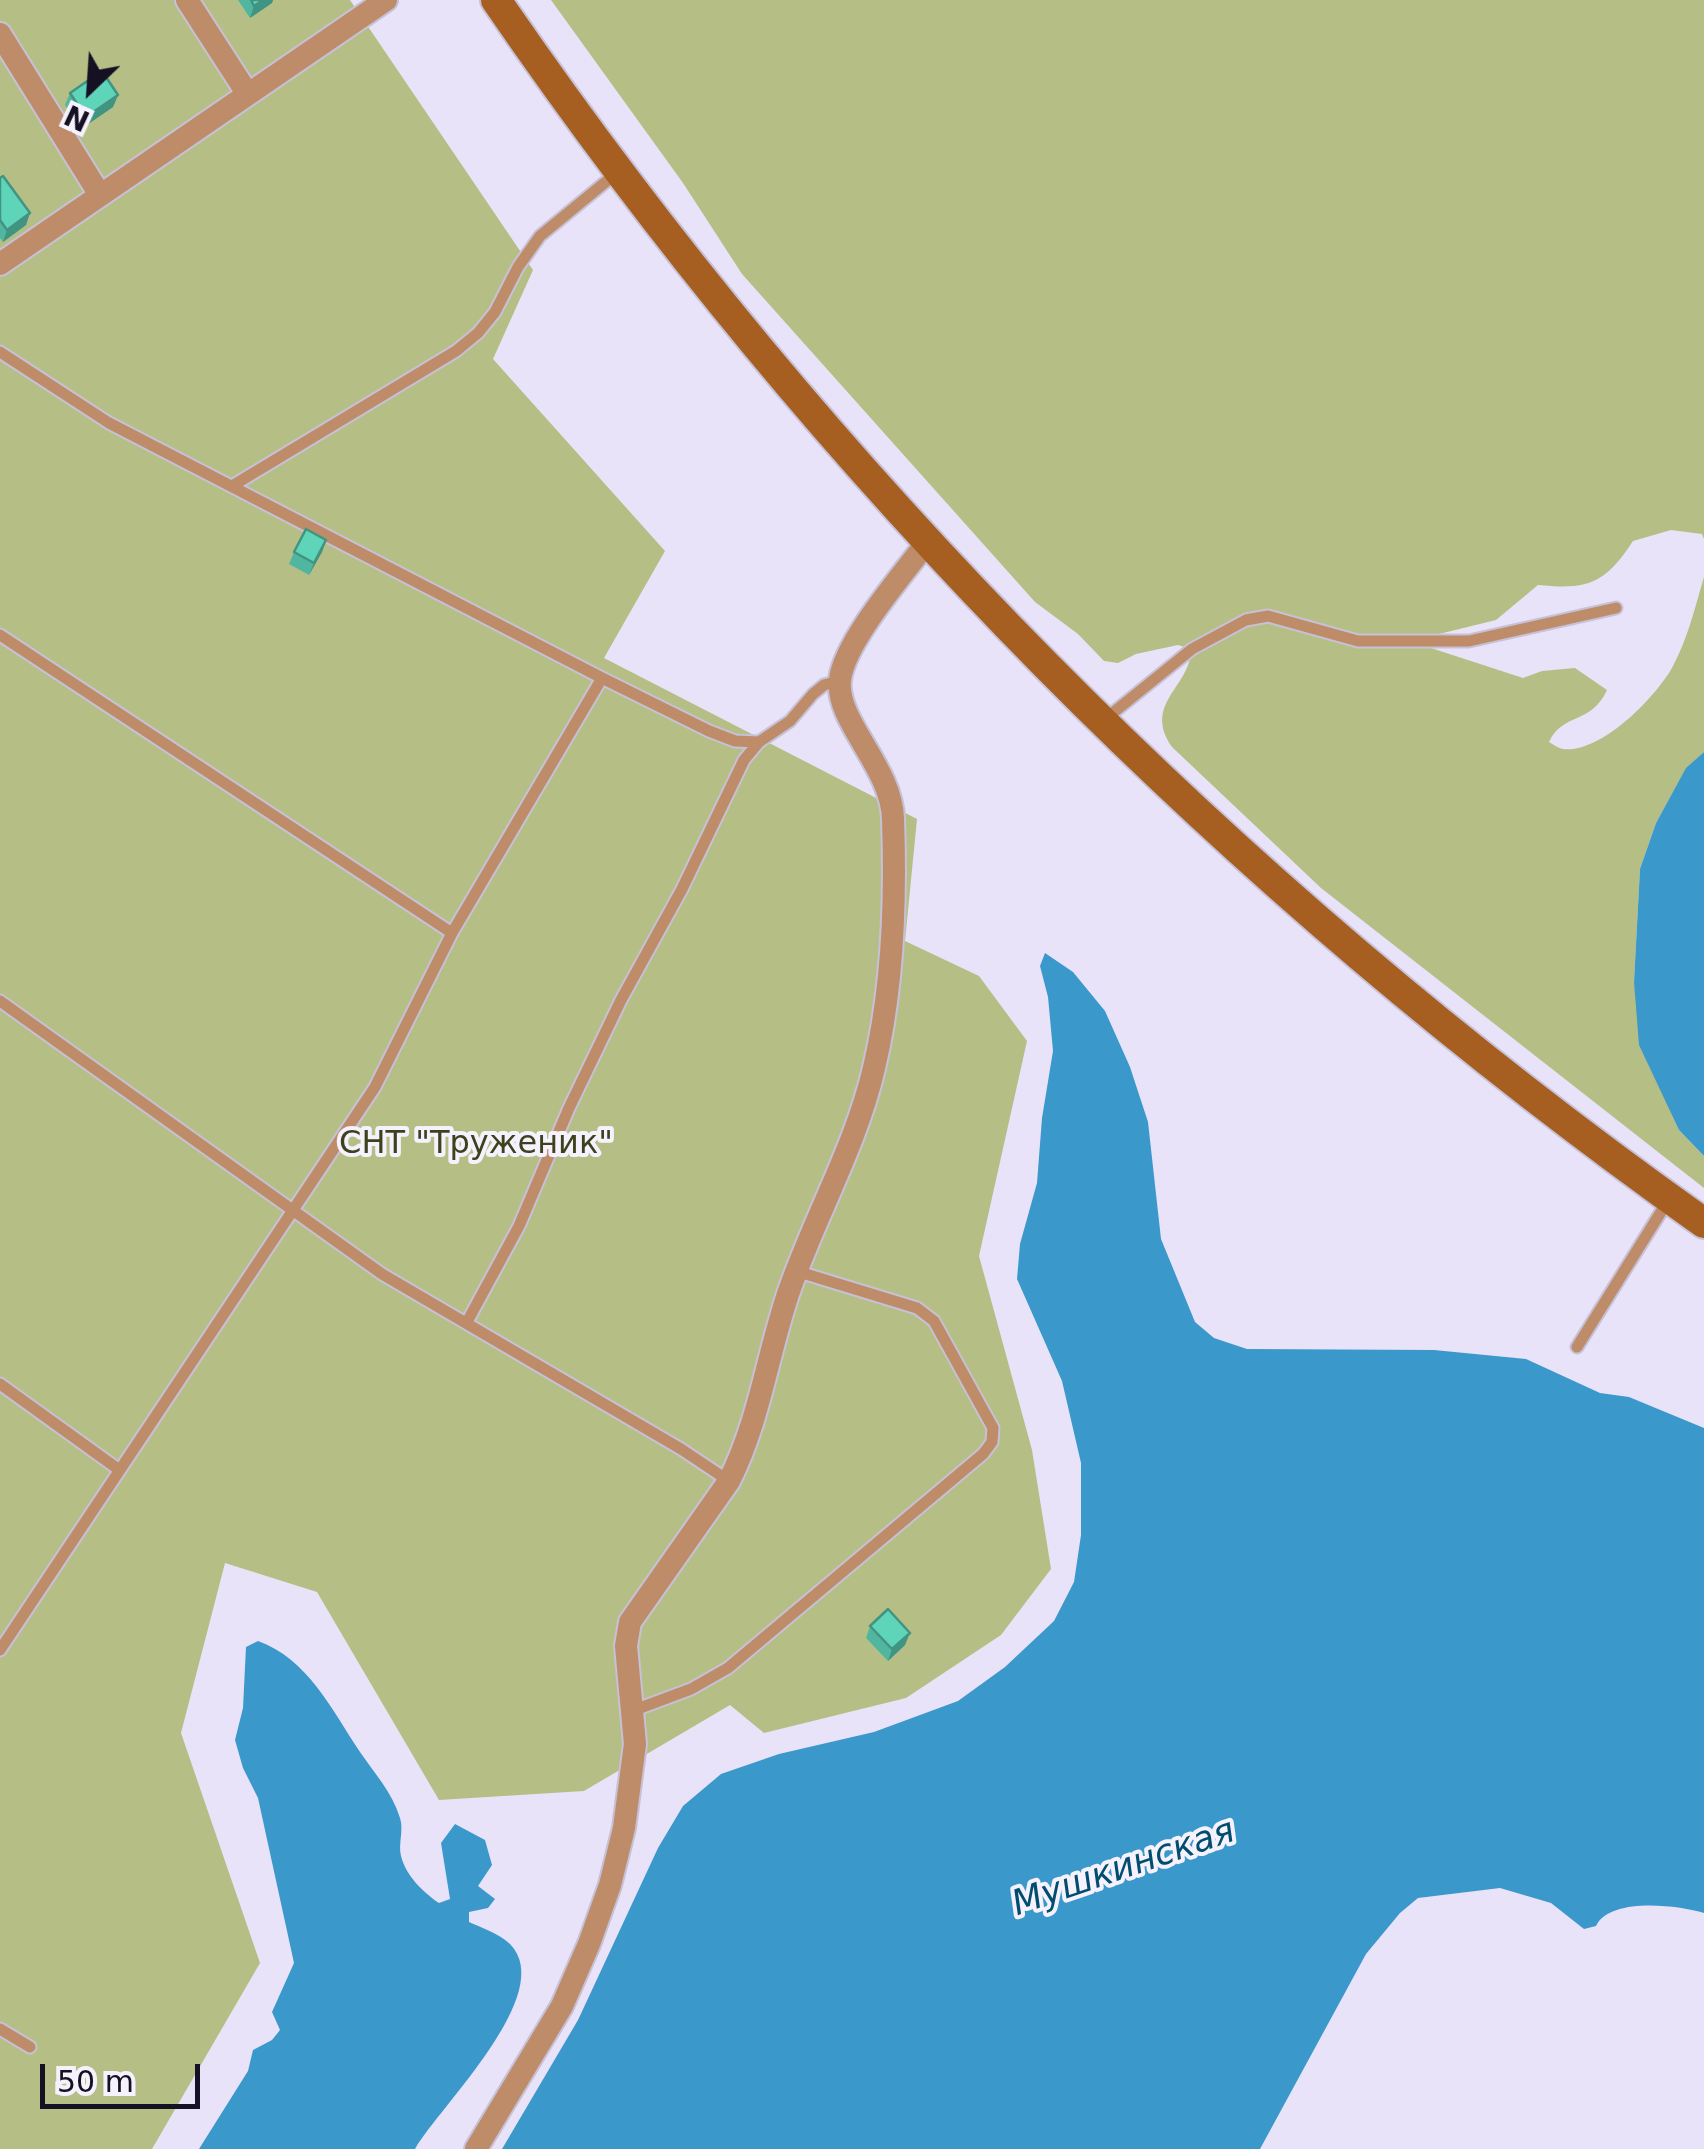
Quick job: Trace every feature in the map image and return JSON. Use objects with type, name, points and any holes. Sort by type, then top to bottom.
[{"type":"street","points":[[187,0],[248,93]]},
{"type":"street","points":[[0,264],[386,0]]},
{"type":"street","points":[[496,0],[619,171],[829,432],[1100,722],[1316,921],[1528,1093],[1704,1224]]},
{"type":"street","points":[[0,34],[100,195]]},
{"type":"street","points":[[476,2149],[562,2006],[610,1885],[624,1828],[634,1744],[626,1646],[630,1622],[729,1481],[754,1423],[796,1271],[840,1166],[874,1070],[893,917],[894,813],[888,784],[842,703],[839,681],[865,626],[928,540]]},
{"type":"lane","points":[[232,486],[456,351],[495,312],[540,236],[619,171]]},
{"type":"lane","points":[[0,352],[108,422],[602,678],[709,731],[736,741],[759,742]]},
{"type":"lane","points":[[1100,722],[1192,649],[1246,620],[1268,616],[1358,641],[1469,641],[1616,608]]},
{"type":"lane","points":[[0,635],[452,933]]},
{"type":"lane","points":[[0,1650],[375,1087],[452,933],[602,678]]},
{"type":"lane","points":[[467,1322],[519,1226],[621,1000],[682,889],[744,760],[759,742],[790,721],[812,694],[839,681]]},
{"type":"lane","points":[[0,1001],[382,1274],[729,1481]]},
{"type":"lane","points":[[1577,1347],[1670,1199]]},
{"type":"lane","points":[[632,1712],[691,1689],[728,1668],[984,1454],[992,1442],[994,1428],[934,1321],[918,1308],[796,1271]]},
{"type":"lane","points":[[0,1384],[118,1469]]},
{"type":"lane","points":[[0,2028],[30,2047]]},
{"type":"green space","name":"СНТ \"Труженик\"","points":[[0,0],[350,0],[533,270],[493,359],[665,551],[604,658],[917,819],[905,941],[979,976],[1027,1041],[979,1256],[1032,1450],[1051,1569],[1001,1635],[906,1698],[764,1733],[730,1705],[584,1791],[439,1800],[317,1592],[225,1563],[181,1733],[260,1963],[152,2149],[0,2149]]},
{"type":"green space","points":[[551,0],[1704,0],[1704,539],[1702,534],[1671,530],[1633,541],[1613,567],[1594,581],[1570,586],[1538,585],[1496,620],[1439,634],[1431,648],[1523,678],[1542,671],[1575,668],[1607,690],[1593,709],[1562,726],[1549,742],[1563,749],[1578,748],[1626,721],[1665,678],[1683,644],[1704,577],[1704,752],[1686,769],[1656,823],[1640,869],[1634,982],[1662,1091],[1679,1130],[1704,1156],[1704,1188],[1321,888],[1172,747],[1162,718],[1184,674],[1191,649],[1178,645],[1136,654],[1118,663],[1104,661],[1078,634],[1035,602],[742,274],[683,183]]},
{"type":"water","points":[[1704,752],[1704,1156],[1679,1130],[1639,1045],[1634,982],[1640,869],[1656,823],[1686,768]]},
{"type":"water","name":"Мушкинская","points":[[1045,953],[1073,972],[1105,1011],[1130,1067],[1148,1122],[1161,1239],[1195,1322],[1214,1338],[1247,1349],[1434,1350],[1526,1359],[1600,1393],[1629,1397],[1704,1428],[1704,1913],[1662,1906],[1629,1907],[1584,1929],[1551,1903],[1500,1888],[1418,1898],[1366,1954],[1260,2149],[502,2149],[578,2020],[658,1848],[683,1806],[721,1774],[779,1754],[874,1732],[958,1701],[1005,1667],[1054,1621],[1074,1582],[1081,1535],[1081,1463],[1062,1381],[1017,1279],[1020,1244],[1037,1183],[1053,1051],[1048,997],[1040,966]]},
{"type":"water","points":[[258,1641],[291,1660],[329,1703],[392,1800],[400,1818],[403,1863],[427,1894],[439,1903],[450,1899],[441,1843],[455,1824],[485,1840],[492,1865],[478,1886],[495,1899],[488,1908],[469,1912],[469,1922],[510,1944],[521,1965],[519,1991],[490,2049],[415,2149],[199,2149],[248,2071],[253,2050],[272,2040],[280,2030],[272,2012],[294,1963],[258,1798],[235,1740],[243,1708],[246,1647]]},
{"type":"building","points":[[102,71],[118,95],[86,117],[70,93]]},
{"type":"building","points":[[3,176],[30,213],[7,230],[0,220]]},
{"type":"building","points":[[306,529],[326,540],[314,563],[294,552]]},
{"type":"building","points":[[888,1609],[910,1633],[892,1649],[870,1626]]}]
